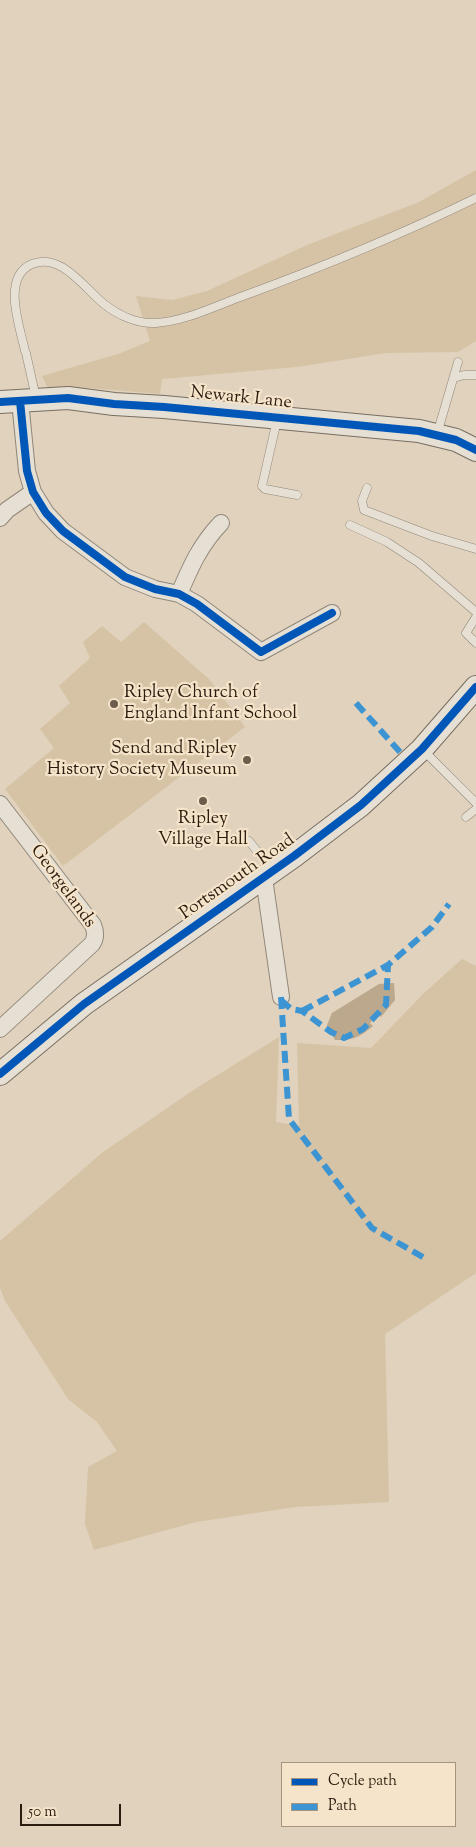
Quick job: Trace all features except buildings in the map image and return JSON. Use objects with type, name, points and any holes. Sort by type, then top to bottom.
[{"type":"main road","name":"Newark Lane","points":[[19,401],[68,398],[419,431],[456,440],[476,450]]},
{"type":"main road","name":"Portsmouth Road","points":[[0,1074],[84,1004],[362,805],[422,749],[476,687]]},
{"type":"street","points":[[19,401],[27,471],[33,492],[46,513],[63,531],[125,577],[155,589],[179,594],[197,604],[261,652],[332,613]]},
{"type":"street","points":[[0,518],[7,510],[33,492]]},
{"type":"street","points":[[179,594],[196,555],[207,538],[221,523]]},
{"type":"street","name":"Georgelands","points":[[0,804],[93,924],[95,935],[92,944],[0,1029]]},
{"type":"street","points":[[268,874],[281,998]]},
{"type":"lane","points":[[19,401],[26,352],[14,301],[14,291],[22,272],[30,265],[48,262],[64,268],[103,303],[131,319],[166,322],[188,316],[310,271],[428,221],[476,198]]},
{"type":"lane","points":[[437,434],[458,362]]},
{"type":"lane","points":[[454,378],[464,375],[476,375]]},
{"type":"lane","points":[[277,418],[262,486],[265,489],[297,495]]},
{"type":"lane","points":[[367,488],[362,501],[364,510],[432,536],[476,550]]},
{"type":"lane","points":[[350,525],[387,542],[419,563],[476,612]]},
{"type":"lane","points":[[476,617],[466,633],[476,643]]},
{"type":"lane","points":[[422,749],[476,803]]},
{"type":"lane","points":[[466,818],[476,810]]},
{"type":"lane","points":[[249,841],[268,874]]},
{"type":"shaded area","points":[[476,170],[476,341],[458,352],[386,353],[297,367],[162,379],[160,394],[89,388],[48,389],[42,376],[118,354],[150,341],[136,296],[172,300],[207,291],[307,245],[419,202]]},
{"type":"shaded area","name":"Ripley Church of England Infant School","points":[[144,622],[210,680],[245,727],[63,866],[5,789],[54,748],[40,729],[70,703],[59,686],[90,658],[83,642],[102,626],[121,642]]},
{"type":"shaded area","points":[[462,959],[476,966],[476,1273],[385,1334],[389,1502],[295,1507],[196,1522],[94,1550],[85,1524],[88,1467],[117,1451],[97,1422],[68,1399],[5,1301],[0,1288],[0,1241],[103,1152],[195,1089],[279,1037],[276,1122],[299,1126],[297,1043],[371,1048],[424,993]]},
{"type":"shaded area","points":[[394,983],[395,1000],[381,1017],[378,1015],[370,1023],[373,1026],[356,1038],[335,1040],[327,1025],[332,1013],[379,984]]},
{"type":"marked path","points":[[356,703],[400,752]]},
{"type":"marked path","points":[[302,1011],[388,965],[432,927],[449,904]]},
{"type":"marked path","points":[[281,1000],[291,1009],[302,1011],[331,1032],[344,1038],[363,1029],[386,1005],[388,965]]},
{"type":"marked path","points":[[281,997],[289,1119],[372,1228],[428,1260]]},
{"type":"cycle path","points":[[0,402],[68,398],[114,404],[419,431],[456,440],[476,450]]},
{"type":"cycle path","points":[[20,401],[27,471],[33,492],[46,513],[63,531],[125,577],[155,589],[179,594],[197,604],[261,652],[332,613]]},
{"type":"cycle path","points":[[0,1074],[84,1004],[294,856],[361,805],[422,749],[476,687]]},
{"type":"place","name":"Ripley Church of England Infant School","points":[[114,704]]},
{"type":"place","name":"Send and Ripley History Society Museum","points":[[247,760]]},
{"type":"place","name":"Ripley Village Hall","points":[[203,801]]}]
